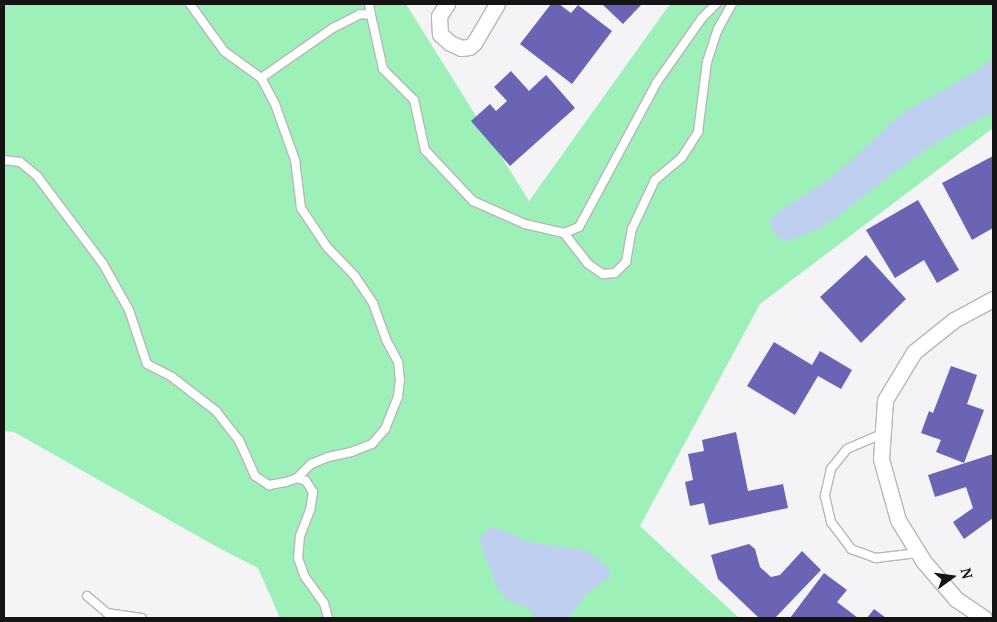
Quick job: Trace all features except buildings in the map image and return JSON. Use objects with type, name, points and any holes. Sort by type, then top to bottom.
[{"type":"street","points":[[446,4],[439,16],[440,34],[450,44],[461,48],[470,47],[474,43],[497,4]]},
{"type":"street","points":[[984,618],[956,599],[918,553],[898,520],[880,459],[885,400],[914,352],[954,320],[993,299]]},
{"type":"lane","points":[[4,160],[20,162],[37,176],[103,264],[129,310],[147,364],[172,377],[216,411],[239,440],[255,476],[269,485],[297,478],[311,464],[319,460],[372,444],[385,429],[398,396],[400,380],[398,362],[386,339],[373,303],[355,276],[327,247],[301,208],[295,160],[275,104],[261,78],[224,51],[190,4]]},
{"type":"lane","points":[[369,4],[383,69],[414,100],[426,150],[473,201],[525,224],[564,233],[579,227],[657,82],[702,18],[716,4]]},
{"type":"lane","points":[[564,233],[588,264],[602,274],[616,272],[626,262],[632,230],[655,180],[682,156],[698,132],[707,62],[718,29],[732,4]]},
{"type":"lane","points":[[261,78],[333,28],[360,14],[371,15]]},
{"type":"lane","points":[[882,434],[847,450],[831,469],[825,496],[831,522],[851,550],[876,558],[918,553]]},
{"type":"lane","points":[[297,478],[306,481],[313,492],[310,510],[300,536],[298,558],[305,576],[324,603],[328,618]]},
{"type":"lane","points":[[87,596],[107,613],[142,618]]},
{"type":"green space","points":[[4,4],[406,4],[529,201],[670,4],[993,4],[993,128],[760,304],[640,526],[739,618],[280,618],[258,568],[217,547],[14,432],[4,431]]},
{"type":"water","points":[[993,58],[993,112],[951,134],[915,157],[822,228],[784,242],[774,233],[769,221],[778,212],[832,177],[904,112],[977,71]]},
{"type":"water","points":[[494,527],[530,542],[588,551],[610,571],[610,577],[586,594],[569,618],[535,618],[527,607],[508,601],[497,588],[479,539],[488,529]]}]
